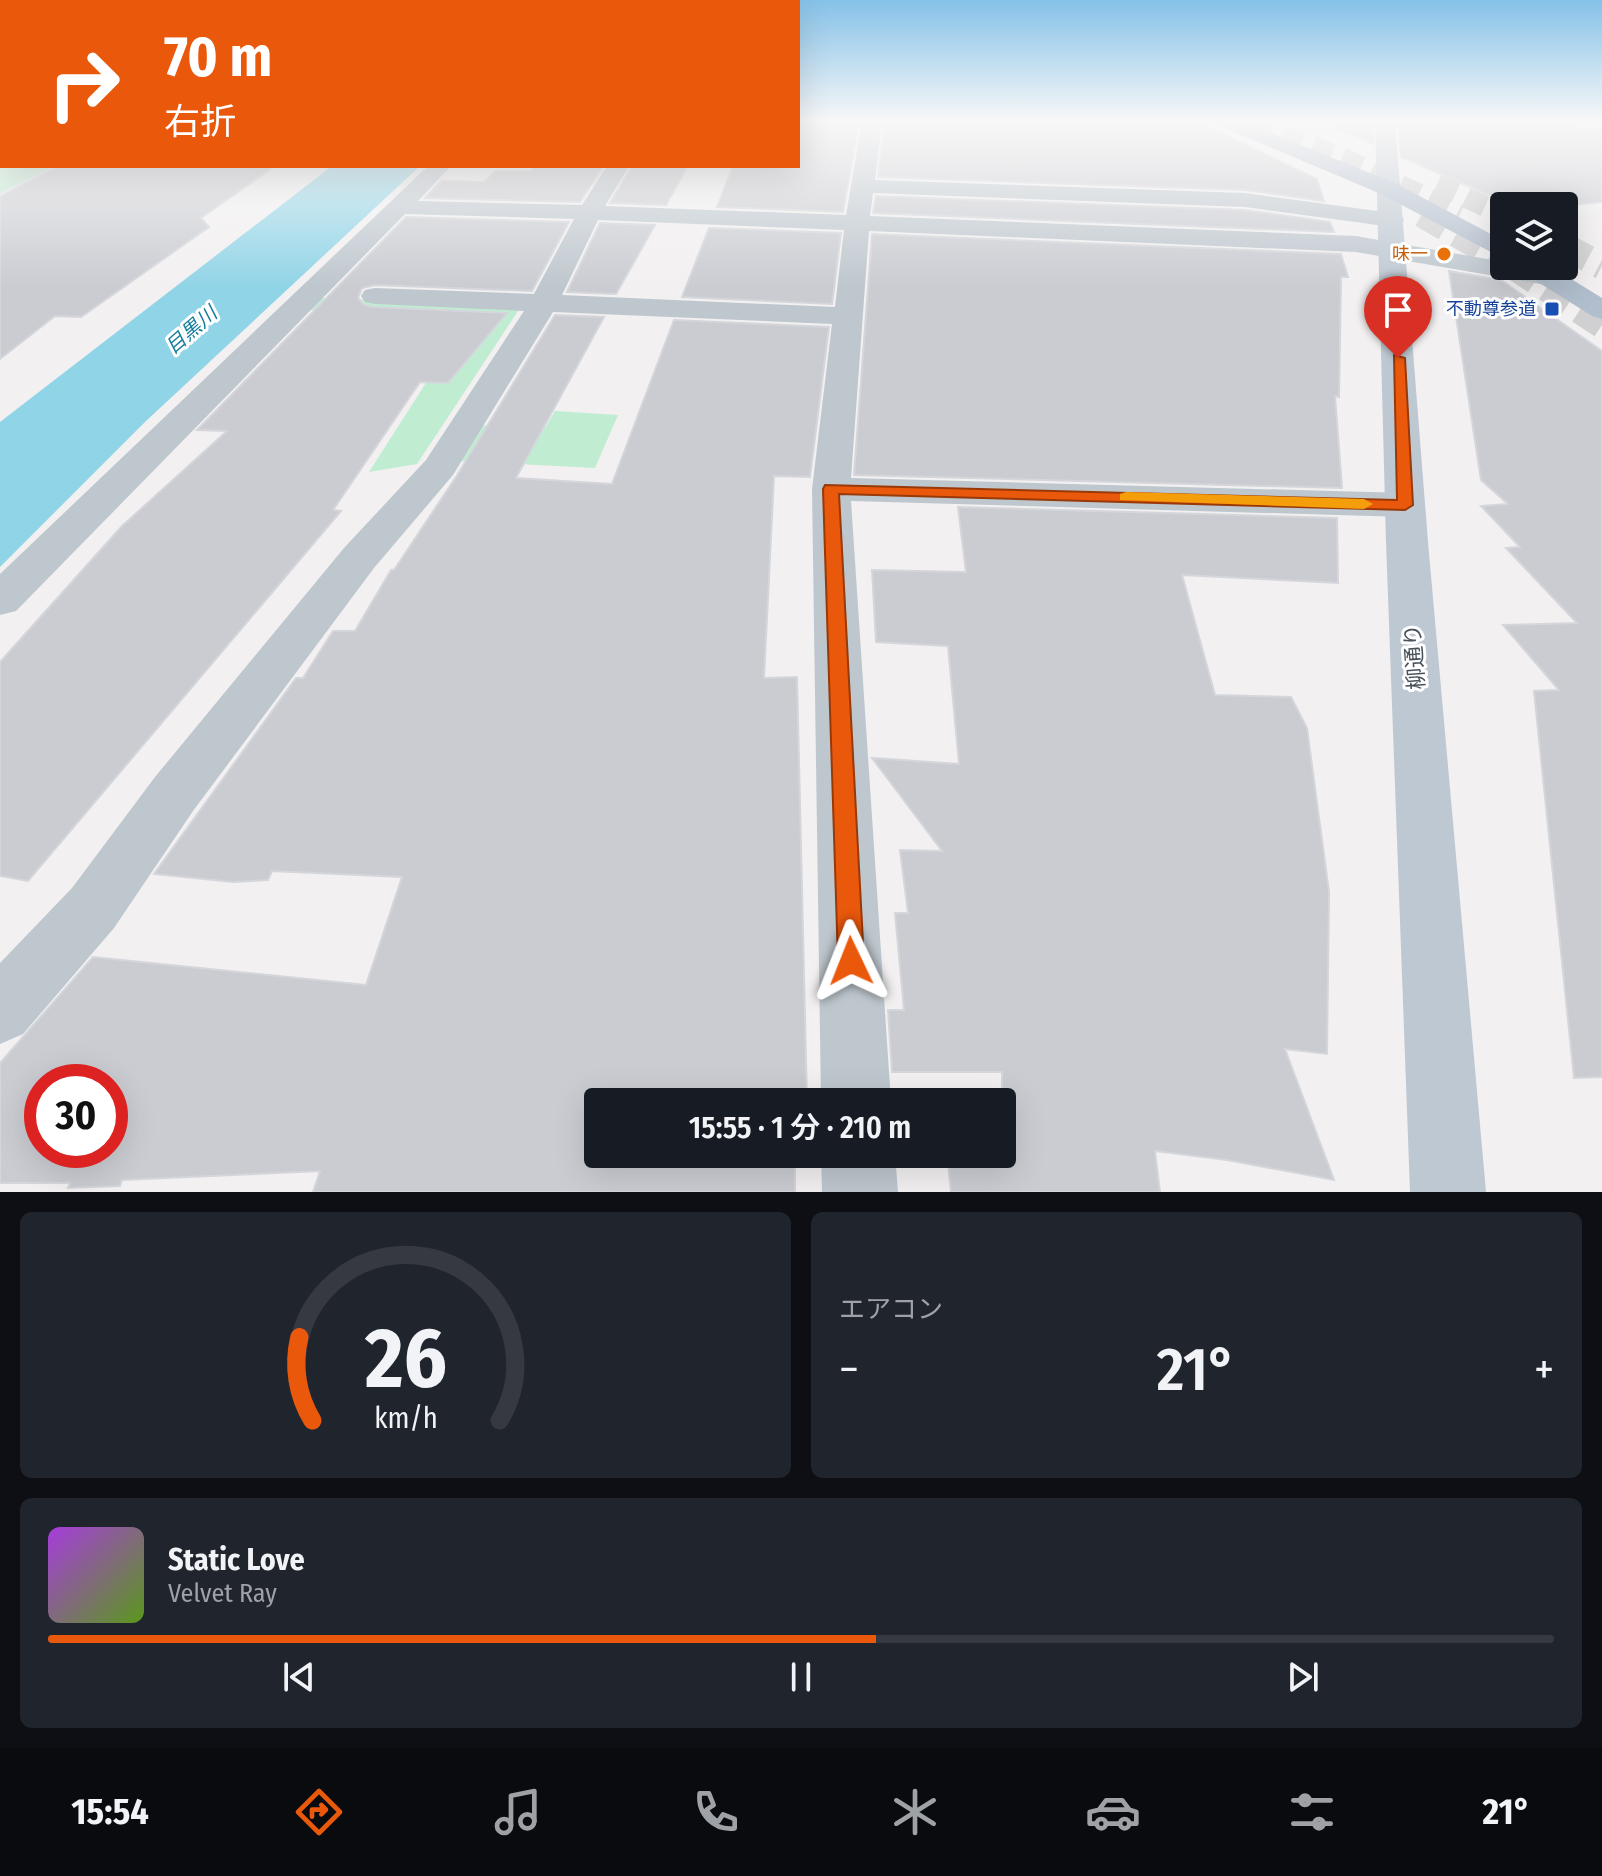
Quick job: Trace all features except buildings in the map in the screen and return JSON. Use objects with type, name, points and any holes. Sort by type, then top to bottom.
[{"type":"main road","points":[[1334,178],[1390,207],[1490,246]]},
{"type":"main road","points":[[1349,178],[1390,207],[1443,194]]},
{"type":"main road","points":[[1554,280],[1602,310]]},
{"type":"street","points":[[0,600],[428,178]]},
{"type":"street","points":[[0,1011],[93,908],[174,794],[359,558],[440,467],[545,301],[589,213],[611,178]]},
{"type":"street","points":[[855,1088],[831,489],[864,178]]},
{"type":"street","name":"柳通り","points":[[1388,178],[1405,505],[1448,1192]]},
{"type":"street","points":[[863,186],[1390,207],[1490,250]]},
{"type":"street","points":[[396,207],[1345,244],[1390,207]]},
{"type":"street","points":[[375,296],[848,316]]},
{"type":"street","points":[[831,489],[1405,505]]},
{"type":"street","points":[[859,1168],[860,1192]]},
{"type":"green space","points":[[0,178],[32,178],[0,194]]},
{"type":"green space","points":[[320,298],[522,305],[417,464],[369,472],[468,317],[460,313],[306,310]]},
{"type":"green space","points":[[555,411],[618,415],[595,468],[456,461],[478,425],[545,428]]},
{"type":"water","name":"目黒川","points":[[317,178],[408,178],[146,421],[0,567],[0,422]]},
{"type":"tunnel","points":[[1384,178],[1460,214]]},
{"type":"tunnel","points":[[1437,184],[1490,209]]},
{"type":"tunnel","points":[[1426,216],[1422,214],[1490,253]]},
{"type":"tunnel","points":[[1578,253],[1602,266]]},
{"type":"tunnel","points":[[1534,280],[1602,325]]},
{"type":"slow traffic","points":[[1126,497],[1364,504]]},
{"type":"place","name":"味一","points":[[1444,254]]},
{"type":"place","name":"不動尊参道","points":[[1552,309]]},
{"type":"route","points":[[851,961],[831,489],[1405,505],[1398,358]]}]
